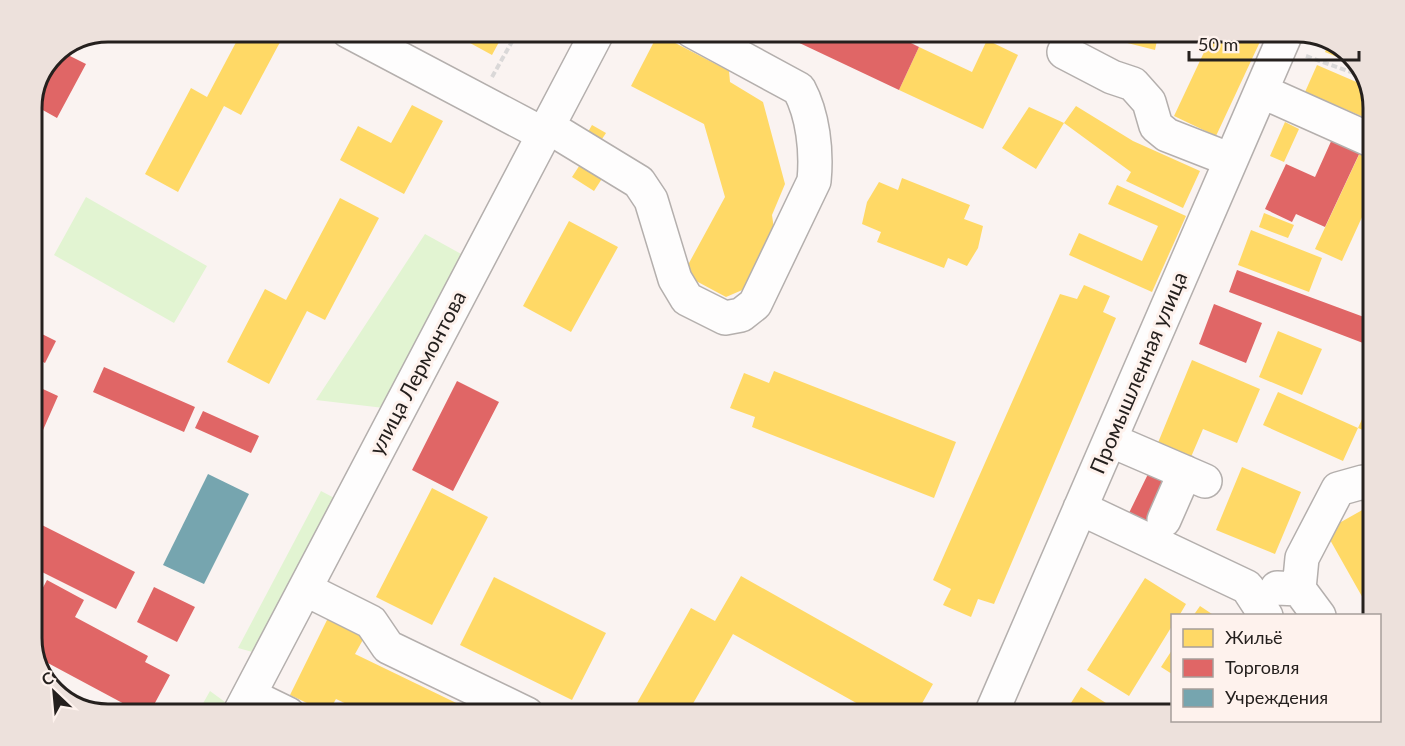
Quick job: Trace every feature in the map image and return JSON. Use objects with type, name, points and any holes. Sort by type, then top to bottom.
[{"type":"street","points":[[367,42],[478,100],[545,130],[639,182],[651,200],[675,279],[687,299],[725,318],[741,315],[755,304],[814,181],[816,160],[807,103],[799,89],[711,42]]},
{"type":"street","name":"улица Лермонтова","points":[[245,704],[593,42]]},
{"type":"street","name":"Промышленная улица","points":[[995,704],[1283,42]]},
{"type":"street","points":[[1064,52],[1112,77],[1133,84],[1149,102],[1156,126],[1167,135],[1231,160]]},
{"type":"street","points":[[1261,91],[1363,137]]},
{"type":"street","points":[[1110,440],[1195,476],[1164,520]]},
{"type":"street","points":[[1318,614],[1299,589],[1302,558],[1338,489],[1363,482]]},
{"type":"street","points":[[1080,507],[1247,587],[1299,589]]},
{"type":"street","points":[[1247,587],[1265,614]]},
{"type":"street","points":[[305,589],[371,622],[388,647],[506,704]]},
{"type":"path","points":[[478,100],[512,42]]},
{"type":"path","points":[[1290,42],[1352,71]]},
{"type":"green space","points":[[86,197],[207,266],[174,323],[54,255]]},
{"type":"green space","points":[[425,234],[463,255],[384,408],[316,400]]},
{"type":"green space","points":[[321,491],[342,502],[260,654],[238,648]]},
{"type":"green space","points":[[210,691],[225,702],[224,704],[203,704]]},
{"type":"building: Жильё","points":[[236,42],[280,42],[241,115],[224,106],[178,192],[145,174],[191,88],[207,97]]},
{"type":"building: Жильё","points":[[468,42],[499,42],[492,55]]},
{"type":"building: Жильё","points":[[654,42],[673,42],[729,71],[730,82],[763,102],[785,184],[772,215],[774,229],[747,288],[726,297],[683,274],[725,197],[704,124],[631,86]]},
{"type":"building: Жильё","points":[[986,42],[991,42],[1018,55],[983,129],[899,90],[919,47],[972,72]]},
{"type":"building: Жильё","points":[[1123,42],[1157,42],[1155,50]]},
{"type":"building: Жильё","points":[[1209,42],[1260,42],[1216,136],[1174,116]]},
{"type":"building: Жильё","points":[[1326,49],[1340,58],[1325,52]]},
{"type":"building: Жильё","points":[[1317,65],[1357,82],[1362,95],[1363,117],[1305,92]]},
{"type":"building: Жильё","points":[[412,105],[443,121],[404,194],[340,160],[358,126],[391,143]]},
{"type":"building: Жильё","points":[[1076,106],[1133,141],[1200,171],[1183,208],[1126,181],[1131,172],[1064,123]]},
{"type":"building: Жильё","points":[[1029,107],[1064,123],[1036,169],[1002,148]]},
{"type":"building: Жильё","points":[[1285,122],[1299,129],[1284,162],[1270,156]]},
{"type":"building: Жильё","points":[[592,125],[606,133],[598,145],[585,137]]},
{"type":"building: Жильё","points":[[1363,146],[1363,215],[1342,261],[1315,249]]},
{"type":"building: Жильё","points":[[583,160],[605,174],[594,191],[572,177]]},
{"type":"building: Жильё","points":[[902,178],[970,205],[964,219],[983,226],[978,248],[967,266],[948,258],[944,268],[877,242],[881,232],[862,224],[867,202],[879,182],[898,190]]},
{"type":"building: Жильё","points":[[1117,185],[1186,216],[1152,292],[1069,255],[1079,233],[1142,261],[1158,226],[1108,204]]},
{"type":"building: Жильё","points":[[340,198],[379,218],[325,320],[307,311],[269,384],[227,362],[265,289],[286,300]]},
{"type":"building: Жильё","points":[[1264,213],[1294,225],[1288,238],[1259,227]]},
{"type":"building: Жильё","points":[[569,221],[618,247],[571,332],[523,306]]},
{"type":"building: Жильё","points":[[1251,230],[1322,258],[1309,292],[1238,265]]},
{"type":"building: Жильё","points":[[1084,285],[1110,296],[1103,312],[1116,318],[994,604],[978,599],[971,617],[943,605],[951,589],[933,580],[1060,294],[1077,299]]},
{"type":"building: Жильё","points":[[1278,331],[1322,349],[1302,395],[1259,377]]},
{"type":"building: Жильё","points":[[1192,360],[1260,389],[1237,443],[1203,429],[1188,464],[1155,450]]},
{"type":"building: Жильё","points":[[774,371],[956,442],[934,498],[752,427],[755,417],[730,408],[744,373],[769,383]]},
{"type":"building: Жильё","points":[[1278,392],[1358,428],[1343,461],[1263,425]]},
{"type":"building: Жильё","points":[[1363,417],[1363,430],[1358,428]]},
{"type":"building: Жильё","points":[[1242,467],[1301,492],[1275,554],[1216,530]]},
{"type":"building: Жильё","points":[[432,488],[488,517],[432,625],[376,597]]},
{"type":"building: Жильё","points":[[1363,510],[1363,598],[1325,531]]},
{"type":"building: Жильё","points":[[741,576],[933,684],[922,704],[858,704],[733,634],[693,704],[637,703],[691,608],[715,621]]},
{"type":"building: Жильё","points":[[494,577],[606,633],[572,700],[460,645]]},
{"type":"building: Жильё","points":[[1145,578],[1186,604],[1180,614],[1171,614],[1171,628],[1129,696],[1087,670]]},
{"type":"building: Жильё","points":[[1200,606],[1212,614],[1194,614]]},
{"type":"building: Жильё","points":[[328,618],[365,636],[355,654],[458,704],[347,704],[336,699],[333,704],[309,704],[290,695]]},
{"type":"building: Жильё","points":[[1171,652],[1171,673],[1161,667]]},
{"type":"building: Жильё","points":[[1081,687],[1107,704],[1070,704]]},
{"type":"building: Торговля","points":[[797,42],[909,42],[919,47],[899,90]]},
{"type":"building: Торговля","points":[[68,55],[86,64],[57,118],[42,110],[44,91],[53,71]]},
{"type":"building: Торговля","points":[[1333,137],[1361,150],[1325,227],[1296,214],[1292,222],[1265,209],[1286,164],[1315,177]]},
{"type":"building: Торговля","points":[[1237,270],[1363,317],[1363,343],[1229,292]]},
{"type":"building: Торговля","points":[[1214,304],[1262,323],[1246,363],[1199,344]]},
{"type":"building: Торговля","points":[[42,334],[56,341],[45,363],[42,361]]},
{"type":"building: Торговля","points":[[104,367],[195,407],[184,432],[93,392]]},
{"type":"building: Торговля","points":[[457,381],[499,402],[453,491],[412,470]]},
{"type":"building: Торговля","points":[[42,389],[58,396],[42,432]]},
{"type":"building: Торговля","points":[[203,411],[259,436],[251,453],[195,428]]},
{"type":"building: Торговля","points":[[1148,474],[1169,484],[1151,523],[1129,513]]},
{"type":"building: Торговля","points":[[42,525],[135,572],[116,609],[42,572]]},
{"type":"building: Торговля","points":[[47,580],[84,600],[75,617],[148,656],[145,662],[170,675],[154,704],[124,704],[84,682],[84,662],[47,662],[42,642],[42,589]]},
{"type":"building: Торговля","points":[[154,587],[195,607],[177,642],[137,622]]},
{"type":"building: Учреждения","points":[[208,474],[249,494],[204,584],[163,565]]}]
